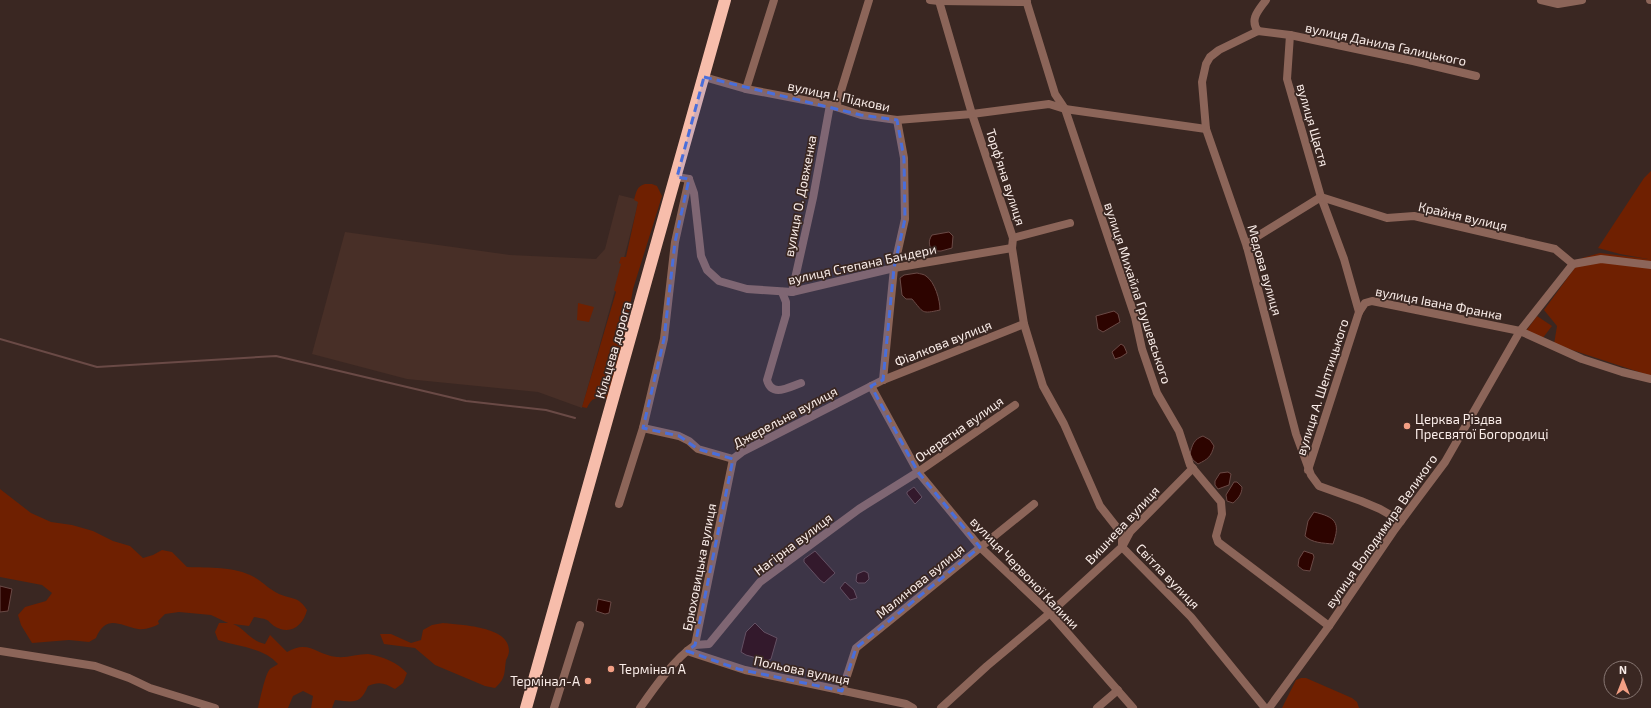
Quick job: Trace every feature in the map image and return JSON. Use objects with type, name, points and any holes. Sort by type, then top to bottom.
[{"type":"highway","name":"Кільцева дорога","points":[[526,706],[725,0]]},
{"type":"street","points":[[746,89],[774,0]]},
{"type":"street","name":"вулиця О. Довженка","points":[[792,292],[833,106],[869,0]]},
{"type":"street","points":[[1266,0],[1254,18],[1254,26],[1258,31],[1290,35]]},
{"type":"street","points":[[1541,0],[1558,4],[1582,0]]},
{"type":"street","points":[[934,1],[1026,1]]},
{"type":"street","name":"Торф'яна вулиця","points":[[934,1],[1013,238],[1012,248],[1024,324],[1043,386]]},
{"type":"street","name":"вулиця Михайла Грушевського","points":[[1026,1],[1055,94],[1065,109],[1135,317],[1142,349],[1157,393],[1179,432],[1190,465],[1221,502],[1222,514],[1216,536],[1218,542],[1329,626]]},
{"type":"street","name":"Медова вулиця","points":[[1258,31],[1219,50],[1210,57],[1206,64],[1202,82],[1206,129],[1247,247],[1296,434],[1308,470],[1320,486],[1380,509],[1401,521]]},
{"type":"street","name":"вулиця Данила Галицького","points":[[1290,35],[1476,76]]},
{"type":"street","name":"вулиця Щастя","points":[[1290,35],[1287,79],[1321,197],[1344,259],[1359,312]]},
{"type":"street","name":"вулиця І. Підкови","points":[[704,77],[746,89],[833,106],[861,115],[897,120],[972,114],[1049,104],[1065,109],[1206,129]]},
{"type":"street","points":[[883,380],[894,268],[905,218],[904,158],[897,120]]},
{"type":"street","points":[[619,504],[643,428],[664,339],[675,242],[689,179],[676,177]]},
{"type":"street","name":"вулиця Степана Бандери","points":[[689,179],[694,193],[701,256],[707,270],[719,281],[747,289],[792,292],[894,268],[1012,248]]},
{"type":"street","points":[[1247,247],[1253,239],[1321,197]]},
{"type":"street","name":"Крайня вулиця","points":[[1321,197],[1387,218],[1414,216],[1555,249],[1573,264]]},
{"type":"street","points":[[1013,238],[1070,223]]},
{"type":"street","points":[[1573,264],[1601,259],[1651,264]]},
{"type":"street","name":"вулиця Володимира Великого","points":[[1269,708],[1329,626],[1401,521],[1445,462],[1520,331],[1573,264]]},
{"type":"street","points":[[782,292],[786,302],[786,315],[767,380],[768,384],[773,390],[779,391],[801,383]]},
{"type":"street","name":"вулиця Івана Франка","points":[[1359,312],[1366,303],[1376,301],[1520,331],[1582,359],[1622,372],[1651,379]]},
{"type":"street","name":"вулиця А. Шептицького","points":[[1308,470],[1359,312]]},
{"type":"street","name":"Фіалкова вулиця","points":[[871,386],[1024,324]]},
{"type":"street","name":"Джерельна вулиця","points":[[643,428],[679,436],[698,449],[733,459],[742,452],[871,386]]},
{"type":"street","name":"вулиця Червоної Калини","points":[[871,386],[918,472],[980,547],[1050,613],[1133,708]]},
{"type":"street","name":"Світла вулиця","points":[[1043,386],[1064,424],[1100,506],[1122,534],[1122,547],[1191,617],[1265,708]]},
{"type":"street","name":"Очеретна вулиця","points":[[918,472],[1015,405]]},
{"type":"street","name":"Брюховицька вулиця","points":[[640,708],[687,651],[696,645],[733,459]]},
{"type":"street","name":"Вишнева вулиця","points":[[941,708],[987,666],[1050,613],[1122,547],[1130,532],[1193,468]]},
{"type":"street","name":"Нагірна вулиця","points":[[696,645],[708,644],[760,582],[859,509],[918,472]]},
{"type":"street","name":"Малинова вулиця","points":[[842,691],[856,648],[1034,504]]},
{"type":"street","points":[[554,708],[580,625]]},
{"type":"street","points":[[0,651],[95,666],[129,678],[150,688],[215,708]]},
{"type":"street","name":"Польова вулиця","points":[[687,651],[738,668],[906,704],[913,708]]},
{"type":"street","points":[[1097,708],[1118,690]]},
{"type":"highlighted area","points":[[704,77],[861,115],[897,120],[904,158],[905,219],[894,268],[883,380],[871,386],[918,472],[980,547],[856,648],[842,691],[738,669],[687,651],[695,645],[733,459],[698,449],[679,436],[643,428],[664,339],[675,242],[689,179],[677,177]]},
{"type":"shaded area","points":[[1651,171],[1651,376],[1554,344],[1557,326],[1544,310],[1582,258],[1600,253],[1648,259],[1598,248],[1644,178]]},
{"type":"shaded area","points":[[642,185],[657,186],[662,196],[633,289],[623,347],[607,399],[595,399],[587,408],[582,407],[616,292],[614,290],[621,264],[619,263],[621,257],[626,257],[638,202],[634,200],[635,194]]},
{"type":"shaded area","points":[[619,195],[639,200],[582,408],[538,392],[407,379],[312,354],[345,232],[510,255],[596,259],[605,249]]},
{"type":"shaded area","points":[[949,232],[953,236],[952,248],[941,251],[932,251],[929,243],[932,235]]},
{"type":"shaded area","points":[[917,273],[925,275],[932,282],[938,296],[940,310],[929,312],[923,311],[912,299],[906,299],[902,295],[900,278],[904,275]]},
{"type":"shaded area","points":[[578,303],[594,307],[589,322],[577,320]]},
{"type":"shaded area","points":[[1114,311],[1118,314],[1120,322],[1103,332],[1098,329],[1096,316]]},
{"type":"shaded area","points":[[1537,316],[1552,326],[1542,339],[1526,331]]},
{"type":"shaded area","points":[[1121,344],[1124,346],[1127,353],[1115,359],[1112,352]]},
{"type":"shaded area","points":[[1203,436],[1210,440],[1214,446],[1209,457],[1198,464],[1193,460],[1190,454],[1194,443],[1197,439]]},
{"type":"shaded area","points":[[1228,472],[1231,474],[1229,485],[1218,489],[1215,485],[1215,481],[1220,473]]},
{"type":"shaded area","points":[[1234,482],[1237,482],[1242,487],[1237,500],[1233,503],[1227,501],[1226,495]]},
{"type":"shaded area","points":[[914,487],[922,497],[915,504],[907,494],[907,492]]},
{"type":"shaded area","points":[[0,489],[31,513],[51,522],[72,525],[93,531],[113,541],[130,546],[143,558],[162,550],[172,552],[187,567],[230,569],[246,573],[276,592],[298,600],[307,610],[299,625],[290,630],[280,629],[267,620],[254,617],[249,626],[233,624],[238,626],[255,640],[265,644],[270,635],[287,652],[295,648],[307,647],[323,654],[337,657],[368,654],[379,656],[394,663],[407,673],[403,683],[395,689],[382,683],[372,684],[368,686],[359,699],[355,701],[335,700],[332,708],[311,708],[313,696],[303,691],[293,696],[288,708],[258,708],[268,672],[271,668],[278,664],[272,658],[258,651],[218,640],[215,632],[219,623],[228,623],[211,615],[179,612],[165,614],[158,621],[159,624],[147,629],[138,629],[114,623],[109,624],[104,626],[96,638],[89,642],[69,640],[32,643],[21,625],[18,615],[25,607],[46,601],[52,593],[42,585],[0,577]]},
{"type":"shaded area","points":[[1314,512],[1327,516],[1334,522],[1336,530],[1333,544],[1314,541],[1305,536],[1308,521]]},
{"type":"shaded area","points":[[815,551],[835,573],[824,583],[804,562],[804,559]]},
{"type":"shaded area","points":[[1304,551],[1313,554],[1314,557],[1310,571],[1303,570],[1298,566],[1299,559]]},
{"type":"shaded area","points":[[864,571],[868,573],[869,579],[865,583],[858,583],[856,581],[857,574]]},
{"type":"shaded area","points":[[845,582],[854,590],[857,598],[850,600],[840,588]]},
{"type":"shaded area","points":[[0,586],[12,589],[8,611],[0,612]]},
{"type":"shaded area","points":[[598,599],[611,602],[609,613],[605,614],[596,611]]},
{"type":"shaded area","points":[[443,623],[483,628],[502,636],[507,643],[509,652],[506,660],[504,676],[495,688],[485,686],[435,665],[415,648],[384,644],[380,634],[391,634],[411,643],[421,640],[423,630],[432,625]]},
{"type":"shaded area","points":[[755,623],[764,632],[777,638],[771,659],[767,661],[741,652],[746,632]]},
{"type":"shaded area","points":[[1306,678],[1352,698],[1357,702],[1359,708],[1282,708],[1296,680]]},
{"type":"waterway","points":[[0,339],[97,367],[276,356],[466,401],[546,410],[575,418]]},
{"type":"place","name":"Церква Різдва Пресвятої Богородиці","points":[[1407,426]]},
{"type":"place","name":"Термінал А","points":[[611,669]]},
{"type":"place","name":"Термінал-А","points":[[588,681]]}]
